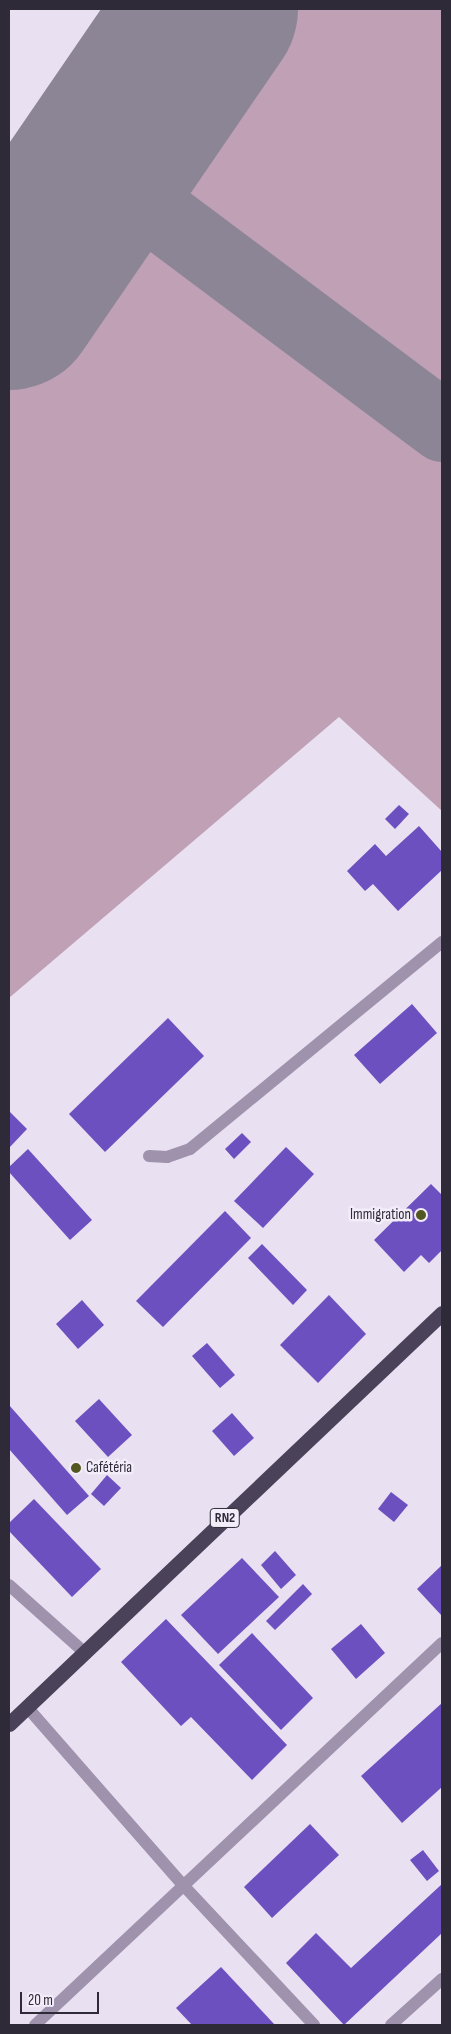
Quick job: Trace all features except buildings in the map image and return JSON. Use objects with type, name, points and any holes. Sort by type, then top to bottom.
[{"type":"highway","name":"RN2","points":[[9,1724],[442,1313]]},
{"type":"street","points":[[148,1156],[167,1157],[190,1149],[442,942]]},
{"type":"street","points":[[9,1585],[84,1652]]},
{"type":"street","points":[[35,2025],[442,1643]]},
{"type":"street","points":[[27,1707],[182,1885],[314,2025]]},
{"type":"street","points":[[391,2025],[442,1979]]},
{"type":"shaded area","points":[[106,9],[442,9],[442,811],[339,717],[9,998],[9,148]]},
{"type":"taxiway","points":[[99,169],[442,426]]},
{"type":"runway","points":[[9,301],[209,9]]},
{"type":"place","name":"Immigration","points":[[421,1215]]},
{"type":"place","name":"Cafétéria","points":[[76,1468]]}]
